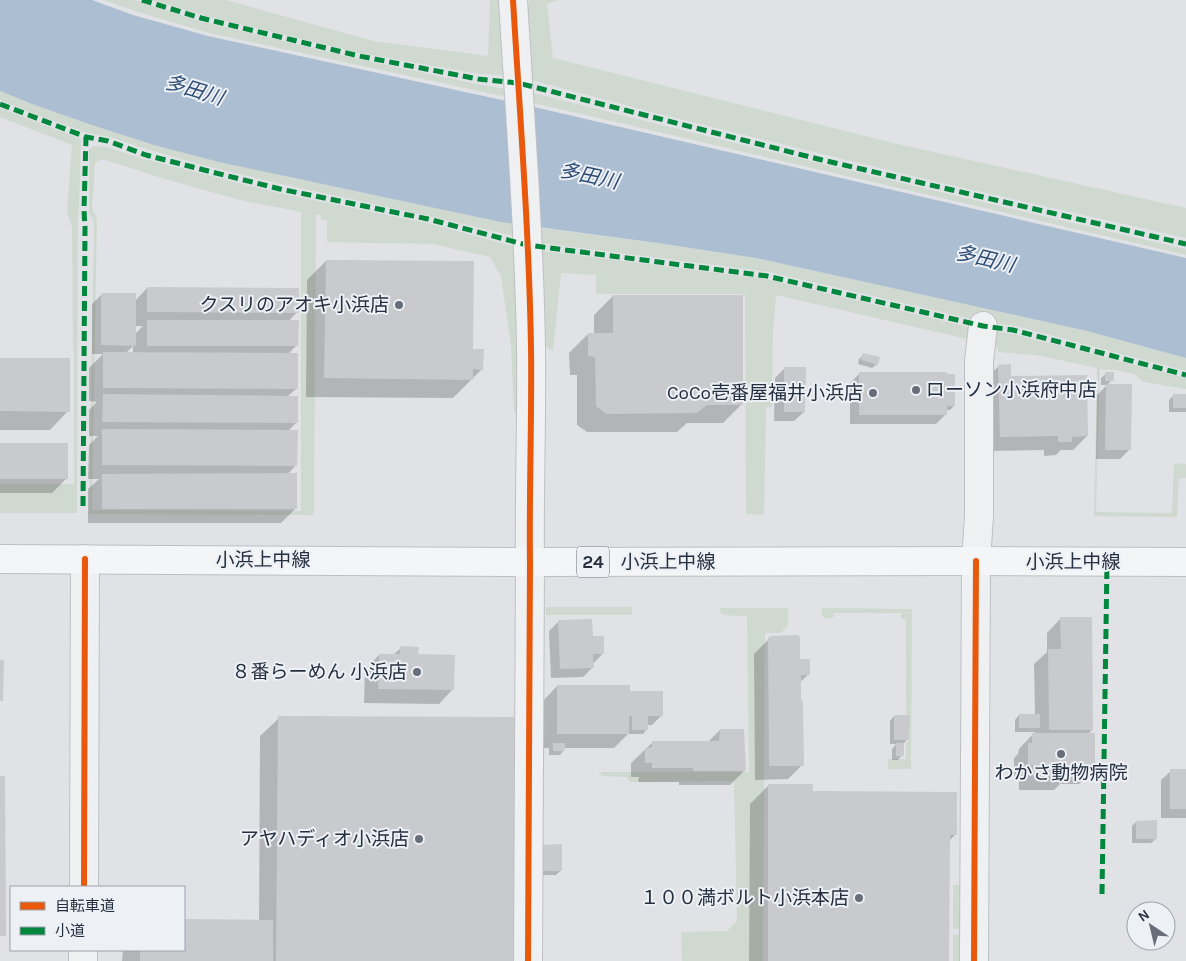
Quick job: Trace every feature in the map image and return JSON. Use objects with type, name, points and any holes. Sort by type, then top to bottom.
[{"type":"main road","name":"小浜上中線","points":[[0,559],[530,562],[1186,562]]},
{"type":"street","points":[[513,0],[527,238],[531,348],[528,961]]},
{"type":"street","points":[[974,961],[976,561],[979,516],[980,361],[983,326]]},
{"type":"street","points":[[84,886],[85,559]]},
{"type":"shaded area","points":[[103,0],[134,0],[200,21],[358,59],[507,89],[507,97],[209,33]]},
{"type":"shaded area","points":[[153,0],[226,0],[373,41],[488,56],[490,0],[503,0],[506,70],[502,75],[479,74],[360,53],[202,15]]},
{"type":"shaded area","points":[[530,0],[558,0],[547,4],[553,58],[893,143],[1186,208],[1186,238],[933,181],[655,113],[531,80],[526,4]]},
{"type":"shaded area","points":[[0,91],[32,104],[283,176],[515,224],[514,236],[210,167],[110,137],[87,133],[0,100]]},
{"type":"shaded area","points":[[533,93],[859,173],[1186,249],[1186,255],[534,103]]},
{"type":"shaded area","points":[[0,108],[81,139],[78,217],[77,513],[0,513],[0,484],[74,484],[74,352],[72,227],[67,212],[72,145],[0,117]]},
{"type":"shaded area","points":[[94,146],[107,147],[144,159],[279,193],[427,223],[513,246],[517,252],[519,414],[514,413],[511,345],[501,276],[490,257],[432,244],[327,242],[327,220],[321,220],[321,216],[316,214],[314,515],[89,514],[94,222],[89,213],[89,149]],"holes":[[[102,159],[240,200],[301,212],[301,511],[92,510],[97,219],[92,208],[95,163]]]},
{"type":"shaded area","points":[[541,228],[756,258],[1087,331],[1186,358],[1186,371],[1016,326],[985,322],[769,272],[541,243]]},
{"type":"shaded area","points":[[544,251],[766,279],[973,328],[968,348],[967,339],[776,295],[773,333],[772,407],[766,407],[764,515],[746,514],[745,294],[597,294],[596,275],[561,273],[553,351],[544,345],[540,254]]},
{"type":"shaded area","points":[[995,331],[1186,378],[1186,389],[1144,382],[1134,374],[1117,370],[1100,369],[1096,512],[1172,513],[1174,463],[1186,464],[1186,478],[1179,478],[1177,517],[1094,516],[1097,368],[1036,355],[998,352],[998,347],[986,346]]},
{"type":"shaded area","points":[[546,607],[632,607],[632,615],[546,615]]},
{"type":"shaded area","points":[[719,608],[788,608],[788,625],[781,633],[765,633],[763,961],[682,961],[681,932],[727,931],[737,921],[734,781],[631,782],[626,777],[602,776],[599,772],[749,772],[747,616],[722,614]]},
{"type":"shaded area","points":[[822,608],[912,609],[911,769],[888,769],[888,759],[906,759],[906,742],[909,742],[910,715],[906,714],[906,619],[901,619],[901,613],[834,613],[834,617],[824,618],[822,616]]},
{"type":"shaded area","points":[[953,885],[963,885],[963,928],[953,929]]},
{"type":"shaded area","points":[[963,934],[963,961],[953,961],[953,935]]},
{"type":"water","name":"多田川","points":[[0,0],[92,0],[133,15],[208,36],[534,107],[1186,258],[1186,358],[1087,331],[756,258],[501,222],[219,162],[154,145],[89,124],[0,91]]},
{"type":"building","name":"クスリのアオキ小浜店","points":[[326,260],[474,261],[473,349],[484,349],[483,370],[473,369],[473,380],[324,378]]},
{"type":"building","points":[[147,287],[299,288],[299,313],[147,312]]},
{"type":"building","points":[[101,293],[136,293],[136,346],[101,345]]},
{"type":"building","points":[[613,295],[743,295],[743,405],[707,405],[697,413],[606,414],[596,406],[595,357],[588,356],[588,333],[613,333]]},
{"type":"building","points":[[147,320],[299,320],[298,346],[147,346]]},
{"type":"building","points":[[103,352],[298,353],[298,389],[103,388]]},
{"type":"building","points":[[863,353],[880,357],[878,365],[861,360]]},
{"type":"building","points":[[0,358],[70,358],[70,412],[0,411]]},
{"type":"building","points":[[1011,364],[1011,376],[1087,375],[1088,436],[1072,437],[1072,442],[1058,442],[1058,436],[1000,437],[998,365]]},
{"type":"building","points":[[784,367],[806,367],[805,412],[784,412]]},
{"type":"building","name":"ローソン小浜府中店","points":[[859,372],[947,372],[947,374],[955,374],[955,406],[947,406],[947,415],[859,415]]},
{"type":"building","points":[[1105,372],[1114,372],[1114,381],[1105,381]]},
{"type":"building","points":[[1106,384],[1132,384],[1131,450],[1105,450]]},
{"type":"building","points":[[103,394],[298,396],[298,423],[102,422]]},
{"type":"building","points":[[1173,394],[1186,394],[1186,408],[1173,408]]},
{"type":"building","points":[[102,429],[298,430],[297,466],[102,465]]},
{"type":"building","points":[[0,443],[68,443],[68,479],[0,479]]},
{"type":"building","points":[[297,473],[297,509],[102,509],[102,474]]},
{"type":"building","points":[[1060,617],[1092,617],[1093,730],[1049,730],[1048,649],[1061,649]]},
{"type":"building","points":[[592,619],[593,636],[604,636],[604,654],[593,654],[594,668],[560,669],[558,620]]},
{"type":"building","points":[[798,635],[800,638],[800,659],[810,659],[810,675],[801,675],[804,766],[769,766],[768,638],[771,636]]},
{"type":"building","name":"８番らーめん 小浜店","points":[[400,646],[419,647],[418,654],[455,655],[454,690],[378,689],[379,654],[400,654]]},
{"type":"building","points":[[0,660],[4,660],[3,701],[0,701]]},
{"type":"building","points":[[557,685],[630,685],[630,691],[663,691],[663,716],[648,716],[648,730],[632,730],[632,716],[629,716],[629,734],[557,734]]},
{"type":"building","points":[[1019,714],[1040,714],[1040,728],[1019,728]]},
{"type":"building","points":[[894,715],[910,715],[909,740],[894,740]]},
{"type":"building","name":"アヤハディオ小浜店","points":[[278,716],[515,717],[514,961],[276,961]]},
{"type":"building","points":[[720,729],[744,729],[746,771],[693,771],[693,768],[652,768],[652,763],[645,763],[645,748],[652,747],[652,741],[719,741]]},
{"type":"building","name":"わかさ動物病院","points":[[1032,733],[1095,733],[1095,771],[1070,771],[1070,776],[1033,776],[1033,765],[1028,765],[1028,743],[1032,743]]},
{"type":"building","points":[[553,743],[565,743],[565,751],[553,751]]},
{"type":"building","points":[[896,743],[904,743],[904,756],[896,756]]},
{"type":"building","points":[[1170,769],[1186,769],[1186,809],[1170,809]]},
{"type":"building","points":[[0,776],[5,776],[6,936],[0,936]]},
{"type":"building","name":"１００満ボルト小浜本店","points":[[768,784],[813,784],[813,791],[957,792],[957,835],[950,835],[949,961],[768,961]]},
{"type":"building","points":[[1157,820],[1157,839],[1136,839],[1136,821]]},
{"type":"building","points":[[562,844],[562,871],[541,871],[541,845]]},
{"type":"building","points":[[185,919],[273,920],[273,961],[140,961],[140,951],[185,951]]},
{"type":"marked path","points":[[142,0],[201,18],[359,56],[478,79],[518,83],[822,160],[1186,244]]},
{"type":"marked path","points":[[0,104],[86,137],[108,141],[146,155],[280,189],[428,219],[527,245],[767,276],[983,326],[1013,330],[1186,375]]},
{"type":"marked path","points":[[83,506],[86,137]]},
{"type":"marked path","points":[[1102,894],[1107,562]]},
{"type":"cycle path","points":[[513,0],[526,217],[531,347],[528,961]]},
{"type":"cycle path","points":[[84,886],[85,559]]},
{"type":"cycle path","points":[[974,961],[976,561]]},
{"type":"place","name":"クスリのアオキ小浜店","points":[[399,305]]},
{"type":"place","name":"ローソン小浜府中店","points":[[916,390]]},
{"type":"place","name":"CoCo壱番屋福井小浜店","points":[[873,393]]},
{"type":"place","name":"８番らーめん 小浜店","points":[[417,672]]},
{"type":"place","name":"わかさ動物病院","points":[[1061,754]]},
{"type":"place","name":"アヤハディオ小浜店","points":[[419,839]]},
{"type":"place","name":"１００満ボルト小浜本店","points":[[859,898]]}]
